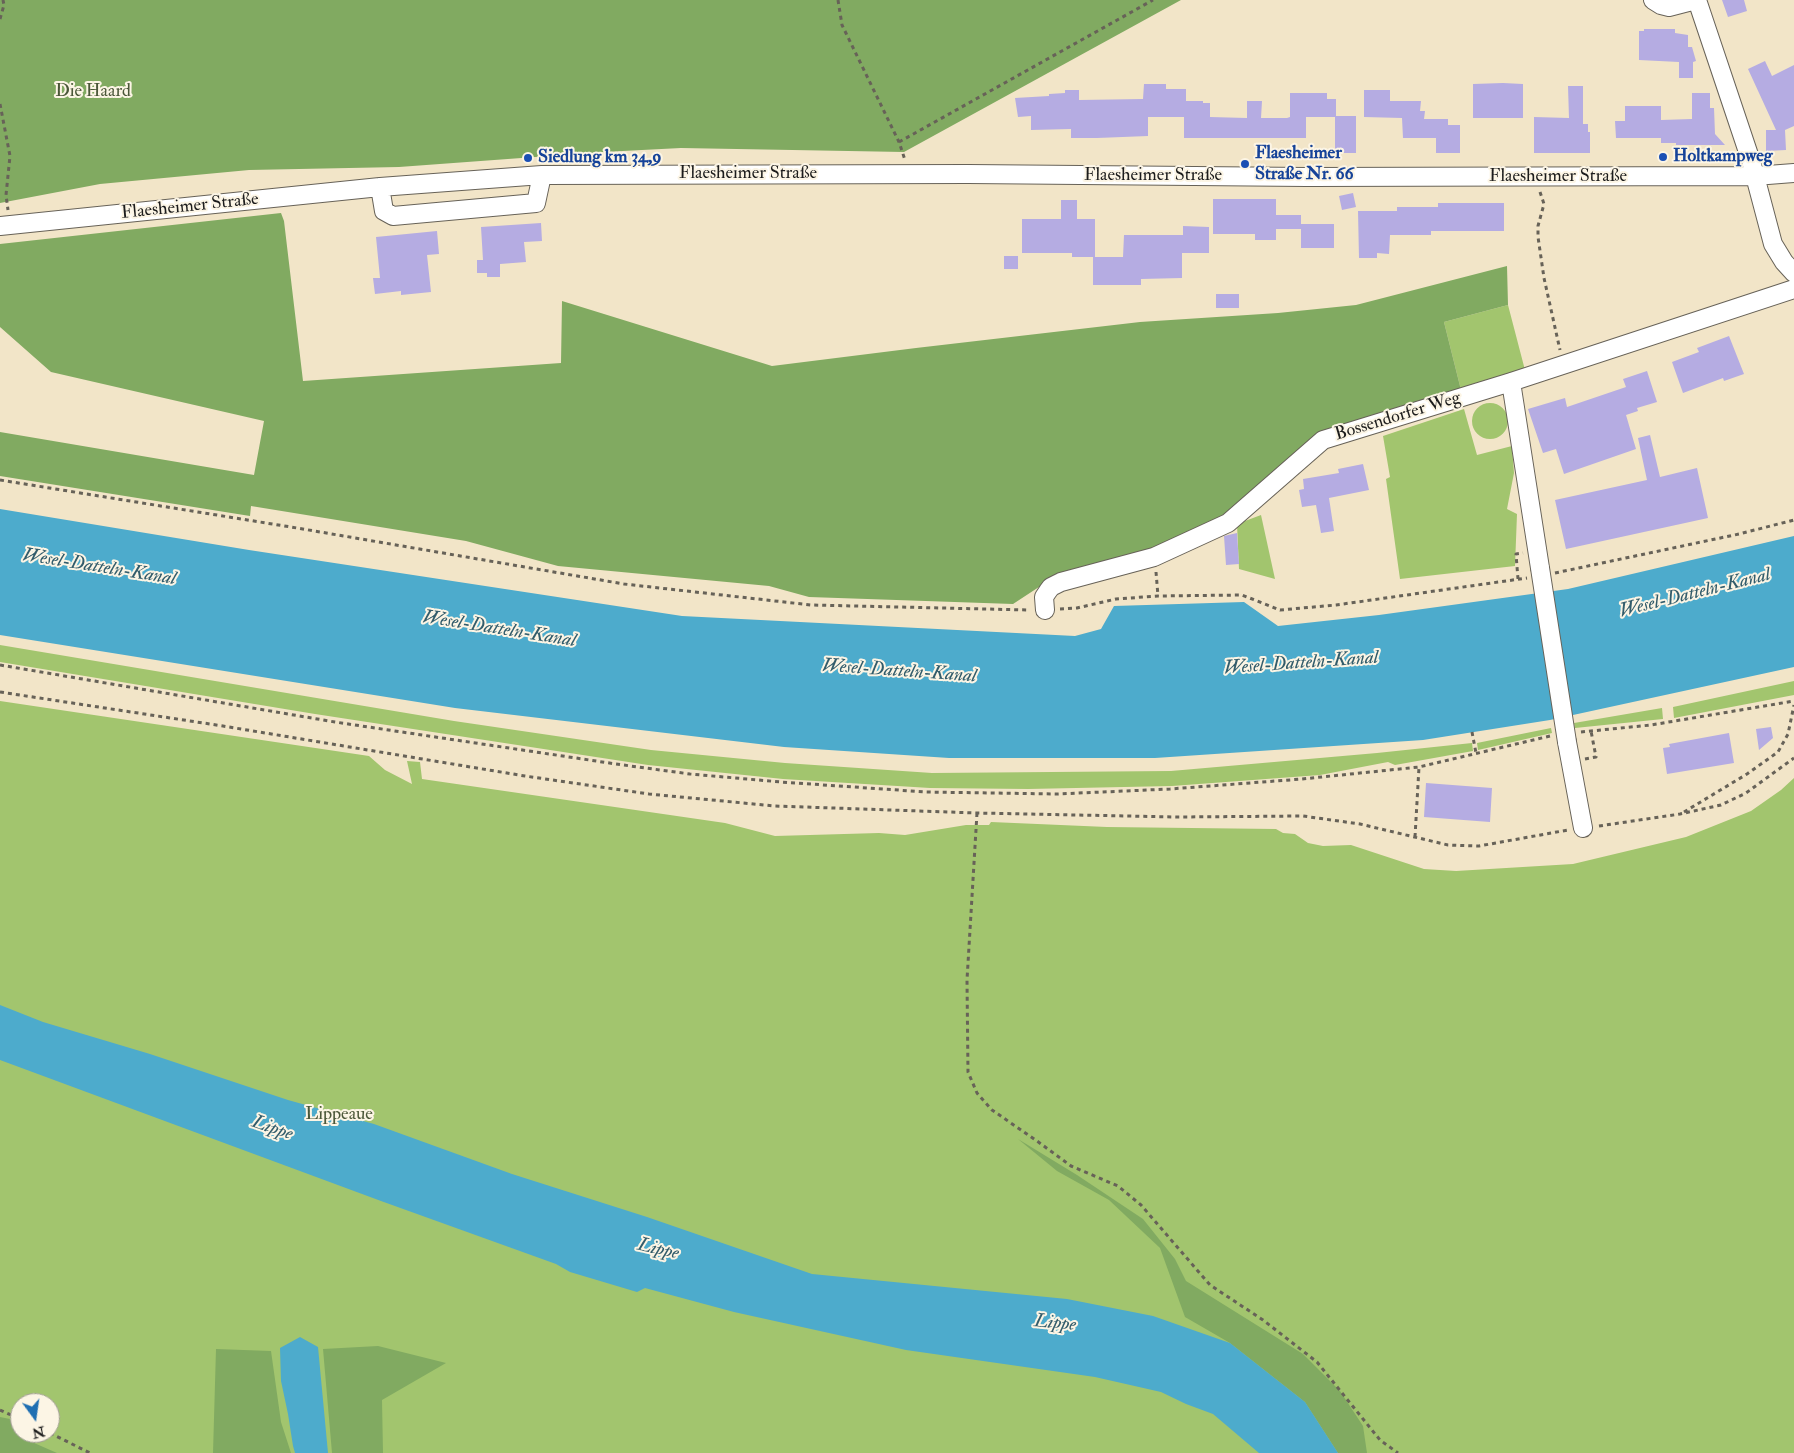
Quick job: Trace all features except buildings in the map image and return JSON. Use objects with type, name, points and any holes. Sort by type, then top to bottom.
[{"type":"street","points":[[1653,0],[1668,7],[1696,0],[1755,176],[1773,244],[1784,262],[1794,273]]},
{"type":"street","points":[[380,187],[384,211],[393,216],[536,203],[542,174]]},
{"type":"street","name":"Flaesheimer Straße","points":[[4,220],[542,174],[1541,177],[1755,176],[1794,174]]},
{"type":"street","name":"Bossendorfer Weg","points":[[1045,610],[1044,597],[1051,587],[1061,582],[1154,557],[1228,523],[1323,440],[1511,382],[1794,290]]},
{"type":"street","points":[[1511,382],[1583,828]]},
{"type":"path","points":[[0,19],[4,5],[3,0]]},
{"type":"path","points":[[838,0],[842,25],[899,142],[905,161]]},
{"type":"path","points":[[899,142],[1153,0]]},
{"type":"path","points":[[0,104],[10,156],[4,220]]},
{"type":"path","points":[[1541,177],[1540,193],[1544,204],[1538,226],[1538,237],[1544,278],[1563,365]]},
{"type":"path","points":[[0,480],[287,526],[624,584],[811,605],[1045,610],[1078,608],[1116,600],[1158,596],[1242,594],[1280,610],[1336,605],[1518,579],[1738,534],[1794,520]]},
{"type":"path","points":[[1516,554],[1518,579]]},
{"type":"path","points":[[1154,557],[1158,596]]},
{"type":"path","points":[[0,665],[335,722],[616,764],[690,774],[926,792],[1057,794],[1170,789],[1255,783],[1419,767],[1476,753],[1591,731],[1651,725],[1794,701]]},
{"type":"path","points":[[0,692],[649,794],[775,806],[977,813],[1177,817],[1303,816],[1360,824],[1448,845],[1479,846],[1680,814],[1721,805],[1735,800],[1794,758]]},
{"type":"path","points":[[1680,814],[1747,774],[1778,752],[1788,734],[1794,705]]},
{"type":"path","points":[[1591,731],[1596,757],[1592,758]]},
{"type":"path","points":[[1472,732],[1476,753]]},
{"type":"path","points":[[1415,837],[1419,767]]},
{"type":"path","points":[[977,813],[967,980],[968,1072],[977,1094],[992,1110],[1071,1166],[1118,1186],[1141,1205],[1210,1286],[1264,1320],[1317,1362],[1380,1440],[1398,1453]]},
{"type":"path","points":[[60,1438],[90,1453]]},
{"type":"green space","name":"Die Haard","points":[[0,0],[1181,0],[904,152],[681,148],[399,167],[249,170],[100,184],[0,203]]},
{"type":"green space","points":[[281,213],[284,221],[303,381],[561,363],[562,301],[772,366],[1140,322],[1278,313],[1356,305],[1507,266],[1508,305],[1444,322],[1461,390],[1323,431],[1222,518],[1154,550],[1042,585],[1013,604],[809,597],[769,586],[558,566],[466,541],[251,506],[250,516],[0,476],[0,432],[254,475],[264,421],[51,372],[0,327],[0,244]]},
{"type":"green space","points":[[1508,305],[1526,374],[1461,390],[1444,322]]},
{"type":"green space","points":[[1490,403],[1497,404],[1503,408],[1507,414],[1507,428],[1503,434],[1497,438],[1490,439],[1483,438],[1477,434],[1473,428],[1472,421],[1473,414],[1477,408],[1483,404]]},
{"type":"green space","points":[[1464,409],[1477,455],[1512,446],[1514,473],[1507,509],[1517,514],[1515,566],[1400,579],[1386,479],[1390,477],[1383,436]]},
{"type":"green space","points":[[1261,515],[1275,579],[1239,569],[1237,524]]},
{"type":"green space","points":[[0,645],[454,721],[651,750],[785,763],[932,773],[1171,771],[1472,743],[1473,751],[1395,765],[1388,762],[1320,775],[1172,786],[1028,789],[930,788],[783,779],[648,765],[315,714],[0,662]]},
{"type":"green space","points":[[1794,681],[1794,695],[1674,718],[1673,707]]},
{"type":"green space","name":"Lippeaue","points":[[0,701],[369,756],[385,770],[412,784],[407,761],[420,762],[422,779],[725,823],[775,836],[879,833],[905,835],[966,825],[989,825],[991,822],[1107,827],[1276,829],[1283,833],[1295,834],[1308,843],[1323,846],[1351,845],[1424,869],[1456,871],[1573,864],[1686,837],[1751,811],[1781,790],[1794,778],[1794,1453],[0,1453]]},
{"type":"green space","points":[[1662,708],[1663,719],[1575,728],[1574,723]]},
{"type":"green space","points":[[1551,728],[1552,733],[1478,750],[1477,743]]},
{"type":"green space","points":[[1018,1139],[1143,1219],[1175,1259],[1186,1281],[1303,1354],[1340,1391],[1363,1426],[1367,1453],[1338,1453],[1305,1402],[1230,1343],[1185,1317],[1160,1248],[1109,1200],[1057,1171]]},
{"type":"green space","points":[[378,1346],[446,1363],[382,1400],[383,1453],[332,1453],[323,1349]]},
{"type":"green space","points":[[216,1349],[271,1351],[281,1422],[291,1453],[213,1453]]},
{"type":"green space","points":[[0,1417],[10,1419],[10,1443],[34,1443],[57,1453],[0,1453]]},
{"type":"water","name":"Wesel-Datteln-Kanal","points":[[0,509],[249,550],[682,616],[1075,636],[1101,629],[1114,606],[1244,602],[1278,626],[1379,615],[1568,589],[1794,536],[1794,667],[1550,720],[1423,740],[1155,758],[949,758],[784,747],[455,708],[0,635]]},
{"type":"water","name":"Lippe","points":[[0,1005],[43,1022],[150,1054],[288,1100],[374,1124],[512,1174],[647,1217],[812,1274],[1067,1299],[1153,1316],[1230,1343],[1305,1402],[1338,1453],[1259,1453],[1213,1414],[1161,1392],[1095,1377],[906,1350],[734,1312],[645,1288],[637,1292],[570,1272],[556,1264],[0,1060]]},
{"type":"water","points":[[300,1337],[318,1347],[328,1453],[295,1453],[293,1446],[281,1381],[280,1348]]},
{"type":"place","name":"Holtkampweg","points":[[1663,157]]},
{"type":"place","name":"Siedlung km 34,9","points":[[528,158]]},
{"type":"place","name":"Flaesheimer Straße Nr. 66","points":[[1245,164]]}]
